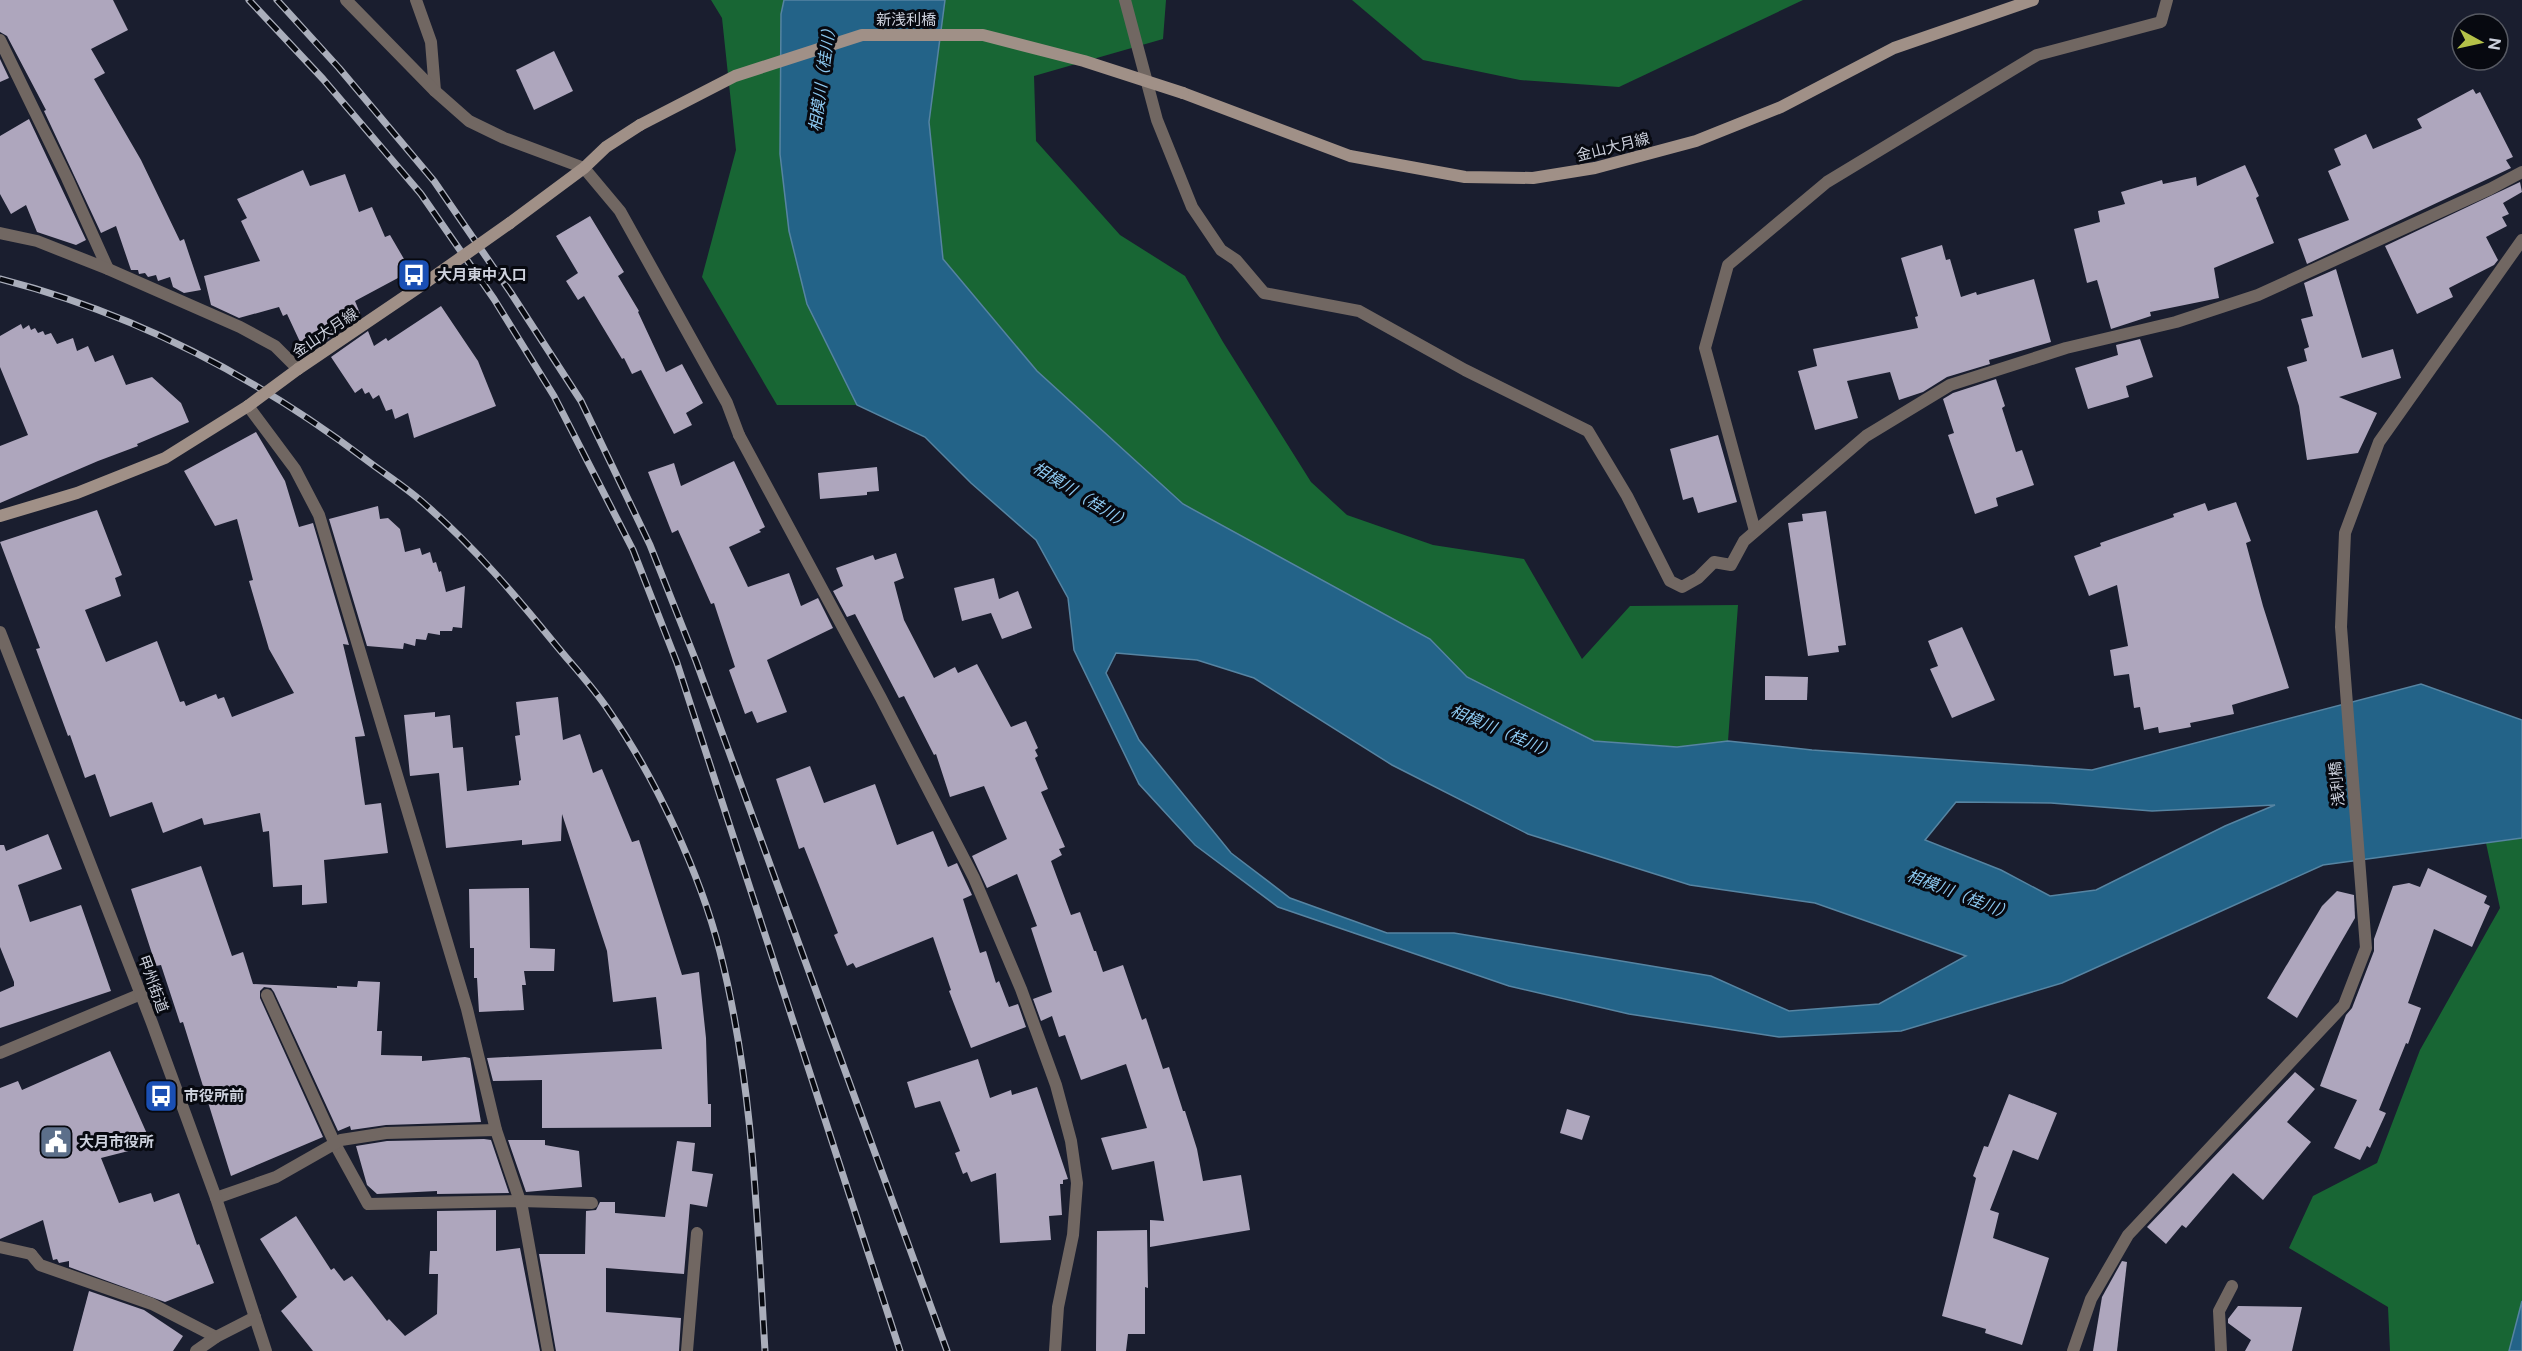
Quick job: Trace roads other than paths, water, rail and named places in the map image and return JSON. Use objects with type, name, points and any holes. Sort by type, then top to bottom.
[{"type":"main road","name":"金山大月線","points":[[1183,93],[1350,156],[1465,177],[1533,178],[1596,168],[1696,141],[1781,107],[1894,48],[2033,0]]},
{"type":"main road","name":"新浅利橋","points":[[640,125],[735,76],[862,35],[983,35],[1084,60],[1183,93]]},
{"type":"main road","name":"金山大月線","points":[[0,516],[77,493],[165,458],[248,406],[298,369],[422,285],[584,168],[606,147],[640,125]]},
{"type":"street","points":[[346,0],[435,91],[469,121],[504,138],[584,168],[620,211],[727,404],[740,435],[974,878],[1021,989],[1056,1084],[1071,1141],[1077,1183],[1073,1235],[1058,1307],[1055,1351]]},
{"type":"street","points":[[416,0],[431,42],[435,91]]},
{"type":"street","points":[[1125,0],[1157,120],[1191,207],[1221,250],[1236,260],[1263,293],[1359,311],[1465,370],[1588,431],[1627,496],[1670,581],[1682,587],[1698,578],[1714,562],[1731,565],[1744,541],[1866,436],[1950,385],[2066,348],[2176,321],[2258,294],[2490,189],[2522,172]]},
{"type":"street","points":[[1755,531],[1705,348],[1728,265],[1827,182],[2017,67],[2037,55],[2161,22],[2167,0]]},
{"type":"street","points":[[0,40],[68,178],[108,269]]},
{"type":"street","points":[[0,233],[37,241],[108,269],[240,327],[275,346],[298,369]]},
{"type":"street","name":"浅利橋","points":[[2073,1351],[2091,1299],[2128,1235],[2344,1005],[2366,948],[2342,638],[2344,533],[2379,442],[2522,240]]},
{"type":"street","points":[[248,406],[295,469],[320,515],[467,1009],[496,1130],[520,1201],[548,1351]]},
{"type":"street","name":"甲州街道","points":[[0,632],[141,994],[216,1198],[266,1351]]},
{"type":"street","points":[[0,1053],[141,994]]},
{"type":"street","points":[[267,995],[335,1144],[368,1204],[520,1201],[592,1203]]},
{"type":"street","points":[[216,1198],[276,1177],[341,1140],[386,1133],[496,1130]]},
{"type":"street","points":[[687,1351],[697,1233]]},
{"type":"street","points":[[0,1247],[31,1254],[40,1265],[153,1304],[216,1337]]},
{"type":"street","points":[[2221,1351],[2219,1311],[2232,1286]]},
{"type":"street","points":[[196,1351],[216,1337],[255,1317]]},
{"type":"water","name":"相模川（桂川）","points":[[784,0],[945,0],[929,122],[943,259],[1037,371],[1183,504],[1430,639],[1467,677],[1594,741],[1677,747],[1728,741],[1812,750],[2092,770],[2421,684],[2522,720],[2522,838],[2323,865],[2062,983],[1901,1031],[1779,1037],[1629,1014],[1509,986],[1278,907],[1195,845],[1139,784],[1074,650],[1068,598],[1036,540],[971,483],[925,437],[857,405],[807,304],[789,231],[780,154],[781,14]],"holes":[[[1116,653],[1197,660],[1254,678],[1392,765],[1528,834],[1690,885],[1815,903],[1966,956],[1879,1004],[1789,1011],[1711,976],[1454,933],[1387,933],[1290,898],[1231,853],[1139,740],[1106,673]],[[1956,802],[2051,803],[2152,811],[2275,805],[2225,826],[2096,890],[2050,896],[2001,870],[1925,840]]]},
{"type":"water","points":[[2522,1301],[2522,1351],[2509,1351]]},
{"type":"railway","points":[[249,0],[323,79],[421,194],[494,299],[554,396],[633,550],[677,663],[900,1351]]},
{"type":"railway","points":[[277,0],[339,68],[434,181],[581,401],[650,545],[696,661],[947,1351]]},
{"type":"railway","points":[[0,279],[49,293],[145,329],[237,375],[323,429],[413,494],[462,539],[510,590],[603,702],[643,765],[674,827],[701,890],[720,952],[740,1050],[747,1100],[756,1200],[765,1351]]},
{"type":"place","name":"大月東中入口","points":[[414,275]]},
{"type":"place","name":"市役所前","points":[[161,1096]]},
{"type":"place","name":"大月市役所","points":[[56,1142]]}]
